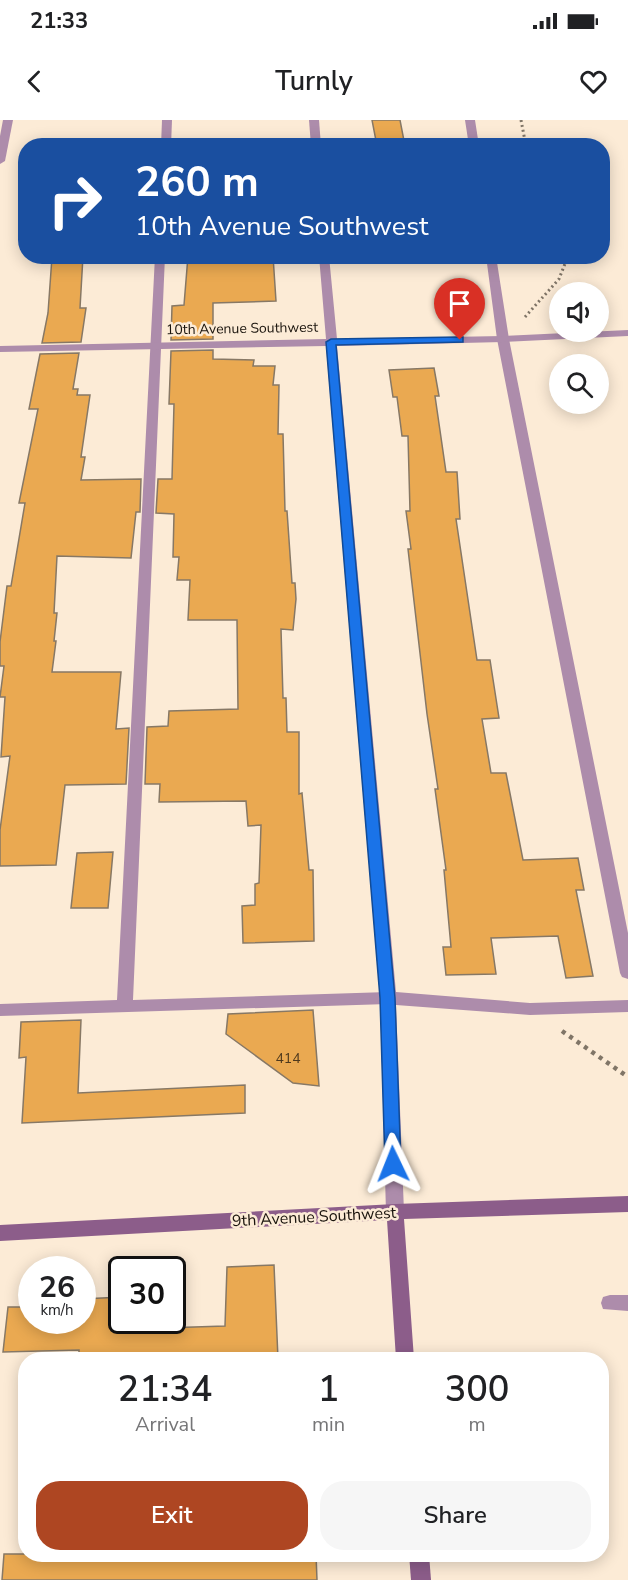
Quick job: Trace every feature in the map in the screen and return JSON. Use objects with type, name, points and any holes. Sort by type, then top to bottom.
[{"type":"main road","name":"9th Avenue Southwest","points":[[0,1233],[395,1212],[628,1204]]},
{"type":"main road","points":[[395,1212],[405,1352]]},
{"type":"main road","points":[[420,1562],[421,1580]]},
{"type":"street","points":[[0,161],[8,120]]},
{"type":"street","points":[[166,138],[167,120]]},
{"type":"street","points":[[314,120],[315,138]]},
{"type":"street","points":[[470,120],[473,138]]},
{"type":"street","points":[[125,1006],[160,264]]},
{"type":"street","points":[[325,264],[388,998],[395,1212]]},
{"type":"street","points":[[491,264],[503,339],[628,973]]},
{"type":"street","name":"10th Avenue Southwest","points":[[0,349],[155,344],[503,339],[628,333]]},
{"type":"street","points":[[0,1010],[388,998],[530,1010],[628,1006]]},
{"type":"path","points":[[521,120],[524,138]]},
{"type":"path","points":[[503,339],[541,301],[558,279],[565,264]]},
{"type":"path","points":[[530,1010],[628,1077]]},
{"type":"building","points":[[372,120],[400,120],[403,138],[375,138]]},
{"type":"building","points":[[52,264],[83,264],[80,308],[86,308],[81,342],[42,343],[48,313]]},
{"type":"building","points":[[187,264],[274,264],[276,301],[213,303],[213,339],[171,340],[172,306],[184,305]]},
{"type":"building","points":[[213,350],[213,359],[254,360],[253,366],[275,366],[273,385],[279,385],[278,434],[283,434],[285,511],[287,511],[292,583],[295,583],[296,599],[293,630],[281,629],[283,698],[286,698],[287,732],[299,732],[299,794],[302,793],[309,870],[313,870],[314,941],[243,943],[242,906],[255,905],[255,884],[259,883],[261,825],[248,826],[246,801],[159,802],[160,784],[145,784],[147,727],[168,726],[169,711],[238,709],[237,620],[188,620],[190,580],[177,580],[179,557],[173,557],[174,514],[156,513],[158,479],[172,479],[174,404],[169,404],[171,351]]},
{"type":"building","points":[[79,353],[73,389],[78,389],[77,395],[90,395],[81,457],[85,457],[81,480],[141,479],[140,512],[136,512],[131,558],[57,556],[54,613],[57,613],[54,641],[56,641],[52,672],[121,672],[116,729],[129,728],[126,784],[65,785],[56,865],[0,866],[0,830],[10,756],[1,757],[5,697],[0,697],[4,666],[0,666],[0,642],[7,586],[11,586],[25,503],[19,503],[38,409],[29,409],[40,354]]},
{"type":"building","points":[[434,368],[439,396],[435,396],[446,472],[457,472],[460,519],[456,519],[477,660],[490,660],[499,718],[482,719],[491,773],[506,773],[523,860],[578,858],[584,890],[576,890],[593,976],[566,978],[558,936],[491,938],[496,974],[446,975],[443,947],[451,947],[444,870],[446,870],[408,549],[411,549],[406,511],[410,511],[408,436],[402,436],[397,397],[393,397],[389,370]]},
{"type":"building","points":[[113,852],[108,908],[71,908],[77,853]]},
{"type":"building","points":[[313,1010],[319,1086],[293,1083],[226,1034],[228,1014]]},
{"type":"building","points":[[81,1020],[78,1093],[245,1085],[245,1113],[22,1123],[26,1057],[19,1058],[21,1022]]},
{"type":"building","points":[[274,1265],[278,1352],[79,1352],[79,1350],[3,1352],[8,1307],[18,1307],[18,1334],[96,1334],[96,1298],[108,1298],[108,1334],[186,1334],[186,1327],[225,1326],[227,1267]]},
{"type":"building","points":[[4,1554],[18,1554],[18,1562],[316,1562],[317,1580],[2,1580]]},
{"type":"route","points":[[393,1164],[388,998],[331,342],[460,340]]}]
